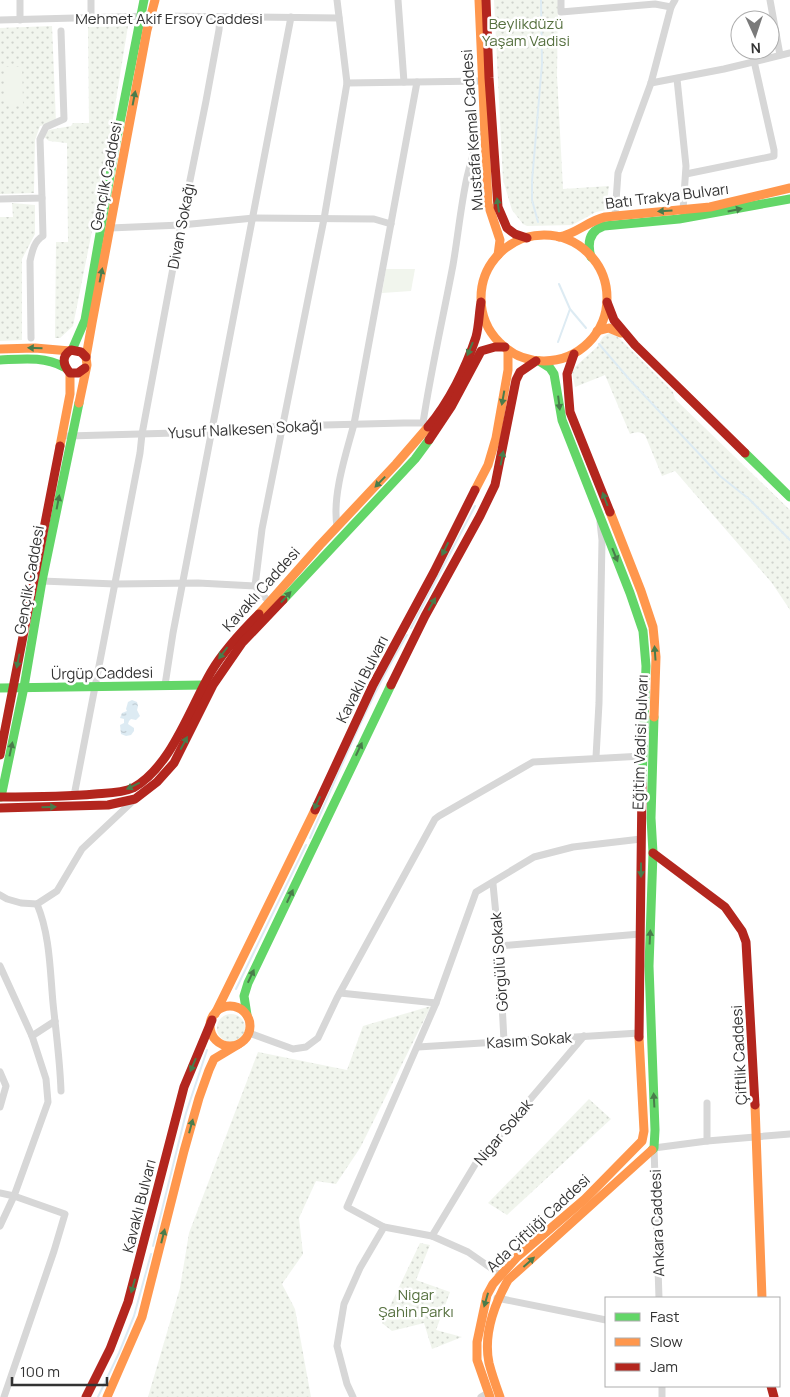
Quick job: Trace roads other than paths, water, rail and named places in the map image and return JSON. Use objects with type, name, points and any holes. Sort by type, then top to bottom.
[{"type":"main road","name":"Gençlik Caddesi","points":[[86,357],[110,228],[145,17],[144,0]]},
{"type":"main road","name":"Gençlik Caddesi","points":[[71,350],[85,320],[114,153],[145,17],[155,0]]},
{"type":"main road","name":"Mustafa Kemal Caddesi","points":[[479,0],[488,204],[500,240],[498,255]]},
{"type":"main road","name":"Mustafa Kemal Caddesi","points":[[486,0],[498,207],[502,221],[507,229],[517,236],[527,238]]},
{"type":"main road","points":[[787,194],[790,180]]},
{"type":"main road","name":"Batı Trakya Bulvarı","points":[[559,237],[576,233],[594,220],[615,215],[710,207],[787,194]]},
{"type":"main road","name":"Batı Trakya Bulvarı","points":[[591,257],[589,252],[590,238],[594,231],[599,228],[616,224],[720,214],[787,194]]},
{"type":"main road","points":[[607,302],[597,331],[587,344],[574,354],[561,359],[538,361],[506,349],[490,332],[485,321],[481,302],[484,277],[498,255],[512,244],[527,238],[543,235],[571,241],[591,257],[603,277],[607,302],[614,320],[635,345],[790,497]]},
{"type":"main road","name":"Kavaklı Caddesi","points":[[0,797],[74,796],[113,793],[132,788],[146,778],[163,760],[179,735],[218,659],[229,645],[270,603],[337,526],[396,464],[426,424],[441,411],[455,386],[476,336],[481,302]]},
{"type":"main road","points":[[597,331],[603,328],[614,329],[635,345]]},
{"type":"main road","points":[[0,349],[35,348],[81,351],[86,357],[87,365],[78,373],[67,370],[59,363],[44,359],[0,360]]},
{"type":"main road","name":"Kavaklı Caddesi","points":[[0,808],[108,805],[135,799],[158,782],[174,762],[213,685],[242,643],[415,458],[434,435],[455,403],[481,352],[492,348],[506,349]]},
{"type":"main road","name":"Kavaklı Bulvarı","points":[[86,1397],[110,1349],[128,1302],[174,1118],[184,1087],[213,1017],[306,828],[369,693],[434,572],[488,465],[496,438],[508,370],[509,360],[506,349]]},
{"type":"main road","points":[[67,370],[63,364],[64,356],[71,350]]},
{"type":"main road","name":"Eğitim Vadisi Bulvarı","points":[[574,354],[567,374],[570,412],[641,591],[652,627],[656,657],[649,976],[655,1130],[654,1148]]},
{"type":"main road","name":"Kavaklı Bulvarı","points":[[107,1397],[142,1317],[187,1142],[206,1077],[214,1059],[244,1040],[249,1033],[250,1022],[247,1016],[244,996],[248,982],[425,616],[489,498],[499,473],[516,380],[520,372],[538,361]]},
{"type":"main road","name":"Eğitim Vadisi Bulvarı","points":[[538,361],[550,368],[554,374],[562,420],[643,631],[646,666],[641,840],[639,1033],[644,1131],[642,1142]]},
{"type":"main road","name":"Gençlik Caddesi","points":[[0,797],[24,687],[42,581],[85,368]]},
{"type":"main road","name":"Gençlik Caddesi","points":[[0,755],[70,394],[67,370]]},
{"type":"main road","name":"Ürgüp Caddesi","points":[[0,688],[204,685]]},
{"type":"main road","points":[[641,840],[652,839]]},
{"type":"main road","name":"Çiftlik Caddesi","points":[[653,853],[725,907],[737,922],[744,936],[747,950],[757,1136],[762,1297]]},
{"type":"main road","points":[[238,1044],[232,1046],[219,1042],[212,1032],[213,1017],[225,1007],[231,1006],[238,1007],[247,1016]]},
{"type":"main road","name":"Ada Çiftliği Caddesi","points":[[500,1397],[488,1358],[487,1341],[497,1298],[504,1278],[517,1258],[585,1199],[642,1142]]},
{"type":"main road","name":"Ada Çiftliği Caddesi","points":[[486,1396],[477,1360],[477,1342],[487,1295],[493,1284],[504,1278],[654,1148]]},
{"type":"street","points":[[20,0],[20,20]]},
{"type":"street","points":[[91,0],[91,18]]},
{"type":"street","points":[[270,603],[256,586],[262,529],[324,219],[347,83],[337,0]]},
{"type":"street","points":[[398,0],[404,82]]},
{"type":"street","points":[[562,0],[561,12],[673,3],[650,83],[618,173],[615,215]]},
{"type":"street","name":"Mehmet Akif Ersoy Caddesi","points":[[0,20],[145,17],[339,18]]},
{"type":"street","name":"Divan Sokağı","points":[[74,796],[206,101],[220,17]]},
{"type":"street","points":[[165,685],[292,17]]},
{"type":"street","points":[[31,338],[30,261],[37,239],[43,236],[40,139],[46,127],[64,119],[61,30]]},
{"type":"street","points":[[780,55],[790,53]]},
{"type":"street","points":[[650,83],[677,79],[758,60]]},
{"type":"street","points":[[686,174],[774,156],[754,61]]},
{"type":"street","points":[[677,79],[686,174],[683,210]]},
{"type":"street","points":[[347,83],[482,81]]},
{"type":"street","points":[[337,526],[338,497],[344,459],[354,424],[417,82]]},
{"type":"street","points":[[426,424],[434,359],[445,311],[468,180],[476,142],[484,126]]},
{"type":"street","points":[[0,199],[42,198]]},
{"type":"street","points":[[110,228],[181,225],[254,218],[374,219],[391,224]]},
{"type":"street","name":"Yusuf Nalkesen Sokağı","points":[[61,435],[212,432],[284,426],[426,424]]},
{"type":"street","points":[[596,757],[600,664],[602,540],[600,519]]},
{"type":"street","points":[[42,581],[256,586]]},
{"type":"street","points":[[249,1033],[292,1049],[306,1047],[318,1038],[340,992],[430,828],[439,816],[533,762],[596,757],[643,756]]},
{"type":"street","points":[[0,894],[7,899],[21,903],[36,904],[57,891],[82,849],[135,799]]},
{"type":"street","points":[[504,1278],[468,1252],[432,1236],[384,1227],[347,1207],[418,1047],[476,892],[493,884],[534,857],[573,847],[641,840]]},
{"type":"street","name":"Görgülü Sokak","points":[[493,884],[499,946],[504,1041]]},
{"type":"street","points":[[36,904],[44,923],[48,944],[60,1056],[61,1091]]},
{"type":"street","points":[[499,946],[640,934]]},
{"type":"street","points":[[0,966],[32,1036],[46,1079],[48,1102],[14,1196],[0,1226]]},
{"type":"street","points":[[340,992],[436,1003]]},
{"type":"street","points":[[32,1036],[55,1021]]},
{"type":"street","name":"Kasım Sokak","points":[[418,1047],[639,1033]]},
{"type":"street","name":"Nigar Sokak","points":[[432,1236],[476,1163],[584,1036]]},
{"type":"street","points":[[0,1072],[6,1086],[0,1107]]},
{"type":"street","points":[[707,1103],[707,1141]]},
{"type":"street","points":[[642,1142],[654,1148],[707,1141],[790,1134]]},
{"type":"street","name":"Ankara Caddesi","points":[[654,1148],[660,1297]]},
{"type":"street","points":[[0,1193],[65,1214],[4,1397]]},
{"type":"street","points":[[353,1397],[347,1384],[337,1346],[344,1304],[360,1268],[384,1227]]},
{"type":"street","points":[[497,1298],[605,1320]]},
{"type":"water","points":[[132,700],[137,702],[137,710],[140,716],[136,720],[131,719],[129,721],[128,724],[134,728],[134,731],[131,735],[126,736],[121,734],[120,725],[124,723],[124,719],[120,718],[122,713],[127,711],[128,702]]},
{"type":"waterway","points":[[538,222],[532,200],[532,181],[542,64],[541,0]]},
{"type":"waterway","points":[[559,284],[570,309],[586,328]]},
{"type":"waterway","points":[[558,342],[570,309]]},
{"type":"waterway","points":[[599,344],[629,379],[720,476],[749,499],[790,540]]},
{"type":"waterway","points":[[411,628],[475,506]]},
{"type":"waterway","points":[[310,838],[367,709],[407,635]]},
{"type":"waterway","points":[[236,989],[306,845]]},
{"type":"waterway","points":[[153,1246],[186,1113],[207,1050]]},
{"type":"waterway","points":[[98,1397],[134,1316],[151,1254]]},
{"type":"park label","name":"Beylikdüzü Yaşam Vadisi","points":[[526,32]]},
{"type":"park label","name":"Nigar Şahin Parkı","points":[[416,1302]]}]
